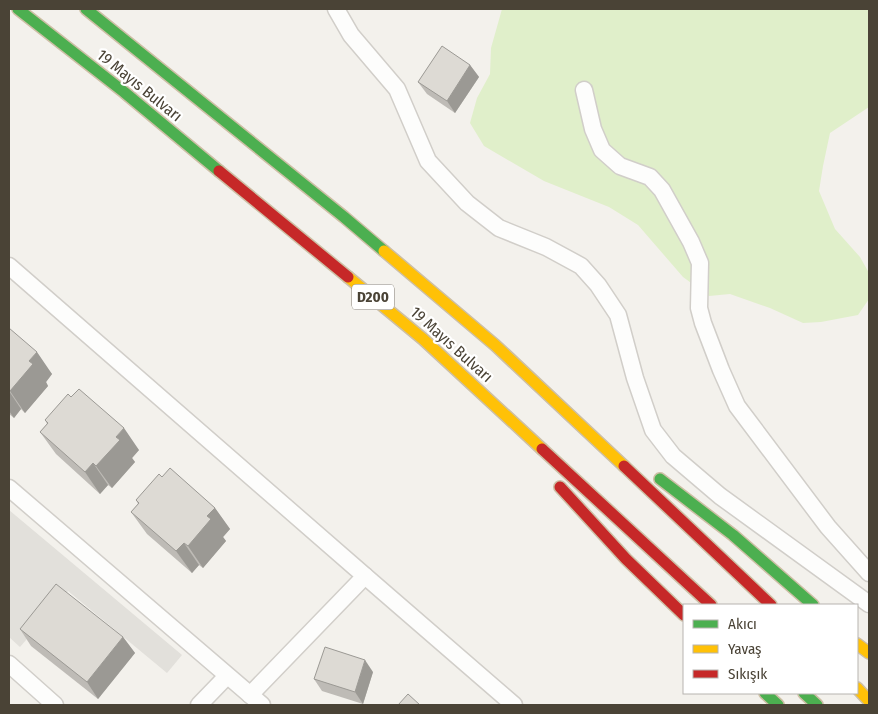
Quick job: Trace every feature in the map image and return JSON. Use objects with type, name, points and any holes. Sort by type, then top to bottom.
[{"type":"highway","name":"19 Mayıs Bulvarı","points":[[18,9],[124,92],[423,339],[710,604]]},
{"type":"highway","name":"19 Mayıs Bulvarı","points":[[86,9],[344,217],[494,345],[770,604]]},
{"type":"highway","points":[[122,24],[159,68]]},
{"type":"highway","points":[[423,339],[519,443]]},
{"type":"highway","points":[[494,345],[621,449]]},
{"type":"highway","points":[[651,472],[734,535],[812,604]]},
{"type":"highway","points":[[553,479],[626,559],[683,614]]},
{"type":"highway","points":[[858,645],[869,653]]},
{"type":"highway","points":[[858,689],[869,701]]},
{"type":"highway","points":[[766,694],[778,705]]},
{"type":"highway","points":[[805,694],[817,705]]},
{"type":"street","points":[[336,9],[351,35],[397,89],[428,161],[467,203],[499,228],[546,247],[581,266],[598,285],[618,315],[634,378],[653,430],[673,456],[720,496],[869,604]]},
{"type":"street","points":[[584,90],[593,129],[602,150],[620,166],[650,177],[662,190],[691,242],[700,263],[699,308],[703,323],[737,406],[828,528],[869,573]]},
{"type":"street","points":[[9,266],[514,705]]},
{"type":"street","points":[[9,488],[256,700],[365,576]]},
{"type":"street","points":[[9,664],[55,705]]},
{"type":"street","points":[[199,705],[227,676]]},
{"type":"green space","points":[[502,9],[869,9],[869,107],[830,133],[819,191],[835,229],[860,257],[869,273],[869,299],[858,315],[821,322],[803,323],[770,308],[730,294],[709,296],[683,277],[638,225],[609,207],[544,181],[484,146],[470,123],[477,98],[490,74],[491,48]]},
{"type":"shaded area","points":[[9,510],[182,655],[167,673],[68,591],[20,647],[9,637]]},
{"type":"building","points":[[442,46],[470,65],[447,101],[418,82]]},
{"type":"building","points":[[9,328],[37,352],[29,361],[33,364],[10,391],[9,390]]},
{"type":"building","points":[[79,389],[124,428],[116,437],[120,440],[96,466],[93,463],[85,472],[40,432],[48,423],[45,420],[68,394],[71,397]]},
{"type":"building","points":[[170,468],[215,508],[207,516],[211,519],[188,546],[184,543],[176,551],[131,512],[139,503],[136,500],[159,474],[162,477]]},
{"type":"building","points":[[56,584],[123,637],[87,682],[20,629]]},
{"type":"building","points":[[325,647],[365,660],[355,692],[314,679]]},
{"type":"building","points":[[408,694],[420,705],[398,705]]},
{"type":"traffic: fast","points":[[18,9],[124,92],[219,171]]},
{"type":"traffic: fast","points":[[86,9],[384,251]]},
{"type":"traffic: fast","points":[[660,479],[733,535],[812,604]]},
{"type":"traffic: fast","points":[[766,694],[778,705]]},
{"type":"traffic: fast","points":[[805,694],[817,705]]},
{"type":"traffic: slow","points":[[384,251],[495,345],[624,466]]},
{"type":"traffic: slow","points":[[348,277],[423,339],[542,449]]},
{"type":"traffic: slow","points":[[858,645],[869,653]]},
{"type":"traffic: slow","points":[[858,689],[869,701]]},
{"type":"traffic: jam","points":[[219,171],[348,277]]},
{"type":"traffic: jam","points":[[542,449],[710,604]]},
{"type":"traffic: jam","points":[[624,466],[770,604]]},
{"type":"traffic: jam","points":[[560,487],[626,559],[683,614]]}]
